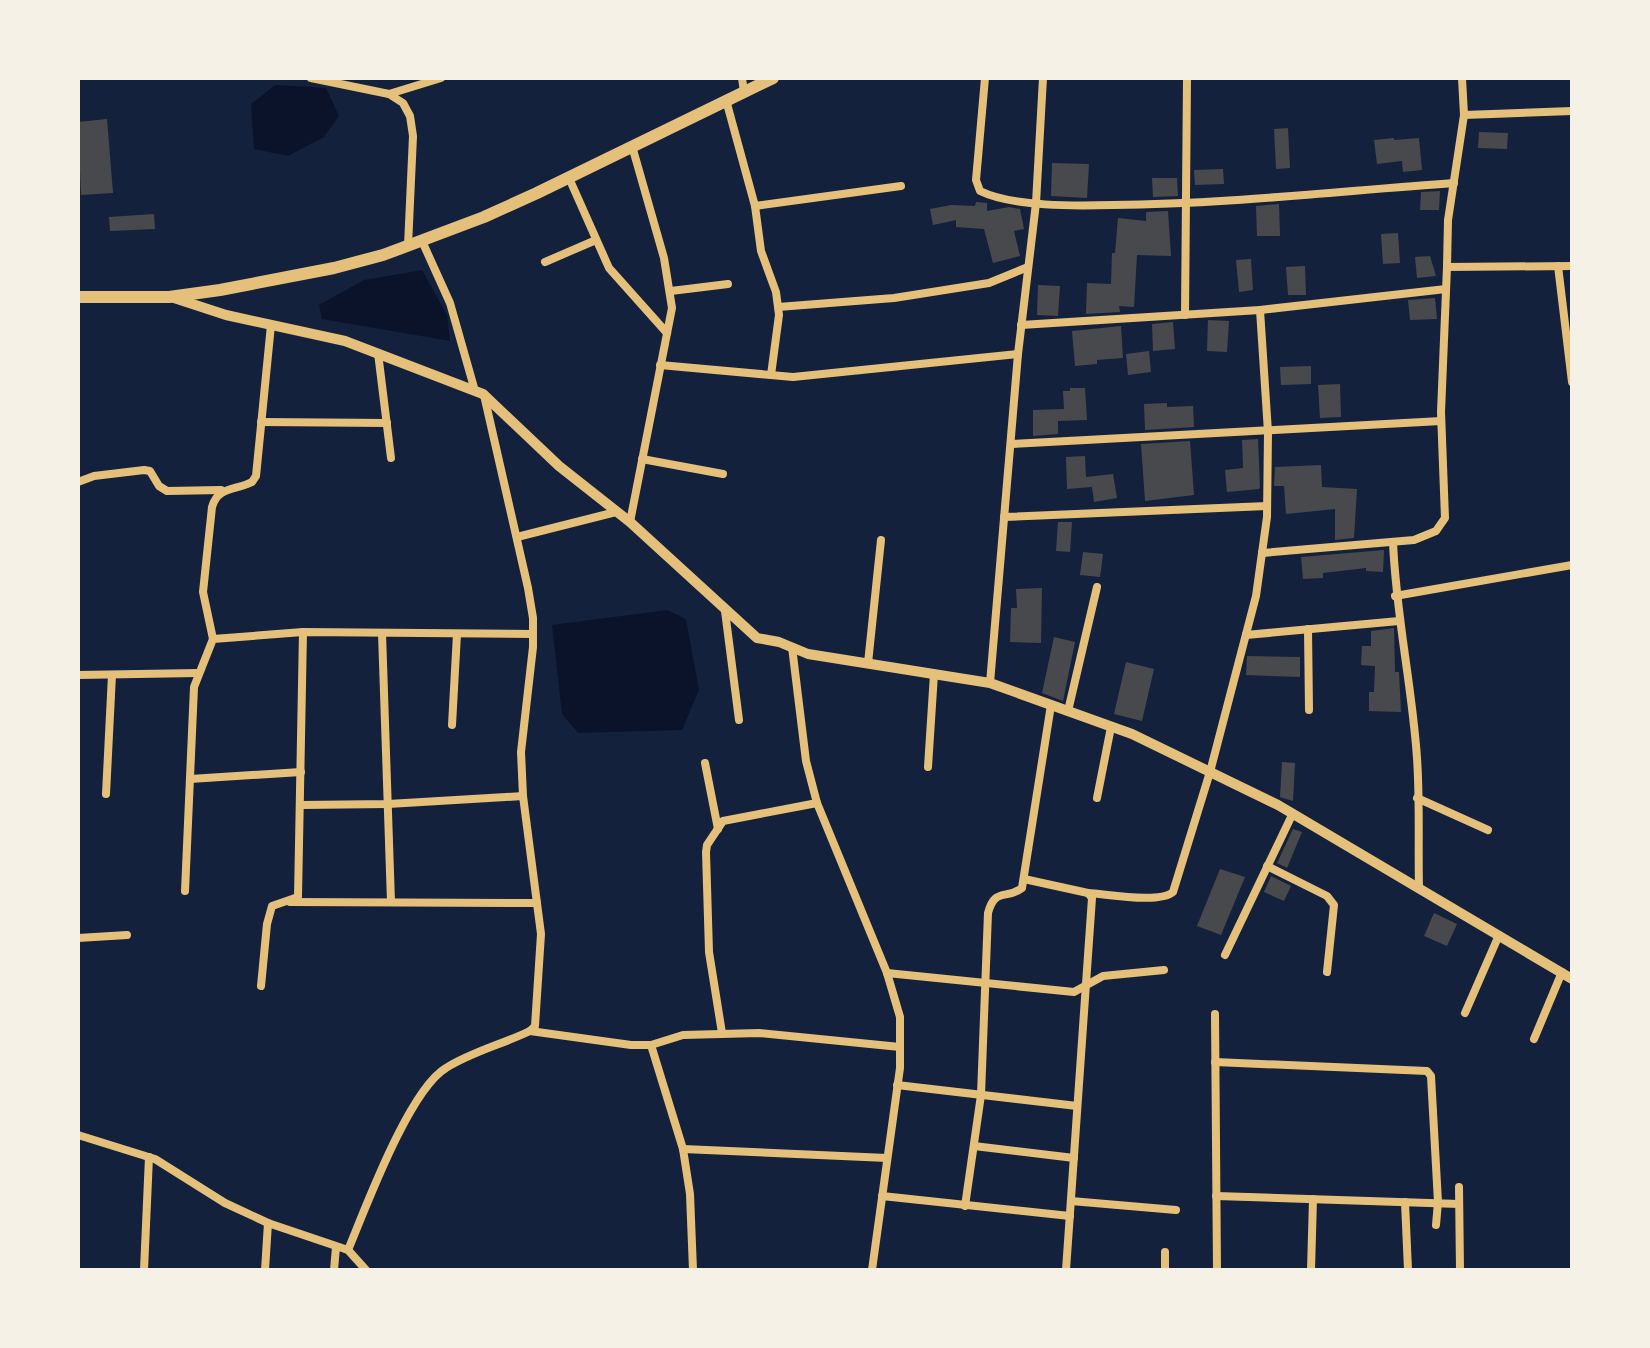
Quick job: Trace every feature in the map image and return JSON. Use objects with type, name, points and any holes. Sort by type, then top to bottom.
[{"type":"main road","points":[[78,297],[169,297],[334,268],[408,246],[484,217],[569,178],[773,78]]},
{"type":"street","points":[[311,78],[389,94],[403,103],[410,116],[413,136],[408,246]]},
{"type":"street","points":[[389,94],[441,78]]},
{"type":"street","points":[[742,78],[744,92]]},
{"type":"street","points":[[985,78],[977,186],[989,196],[1080,206],[1186,204],[1454,183]]},
{"type":"street","points":[[990,683],[1018,354],[1036,203],[1043,78]]},
{"type":"street","points":[[1185,315],[1187,78]]},
{"type":"street","points":[[1262,553],[1414,540],[1436,531],[1445,518],[1441,421],[1448,220],[1464,115],[1462,78]]},
{"type":"street","points":[[726,100],[755,206],[761,251],[776,292],[778,307],[771,375]]},
{"type":"street","points":[[1464,115],[1572,111]]},
{"type":"street","points":[[630,522],[672,308],[664,258],[632,146]]},
{"type":"street","points":[[569,178],[609,268],[667,333]]},
{"type":"street","points":[[755,206],[901,186]]},
{"type":"street","points":[[545,262],[596,240]]},
{"type":"street","points":[[348,1250],[401,1127],[429,1083],[444,1068],[530,1031],[535,1026],[541,955],[523,796],[522,728],[533,634],[528,588],[479,392],[453,312],[422,241]]},
{"type":"street","points":[[1558,266],[1572,382]]},
{"type":"street","points":[[1447,267],[1572,266]]},
{"type":"street","points":[[778,307],[894,298],[989,283],[1028,267]]},
{"type":"street","points":[[671,291],[728,284]]},
{"type":"street","points":[[1021,325],[1260,310],[1446,289]]},
{"type":"street","points":[[169,297],[226,315],[345,341],[479,392],[559,466],[630,522],[757,638],[808,654],[990,683],[1111,727],[1293,813],[1572,979]]},
{"type":"street","points":[[1024,879],[1088,893],[1153,898],[1173,892],[1210,772],[1256,596],[1267,506],[1268,432],[1260,310]]},
{"type":"street","points":[[185,891],[194,687],[213,639],[203,592],[212,507],[215,496],[252,482],[256,476],[271,325]]},
{"type":"street","points":[[378,353],[391,458]]},
{"type":"street","points":[[660,365],[793,377],[1018,354]]},
{"type":"street","points":[[1011,444],[1441,421]]},
{"type":"street","points":[[261,422],[387,423]]},
{"type":"street","points":[[642,459],[723,474]]},
{"type":"street","points":[[78,482],[94,476],[144,470],[150,471],[159,486],[167,491],[225,490]]},
{"type":"street","points":[[1004,517],[1267,506]]},
{"type":"street","points":[[517,537],[616,512]]},
{"type":"street","points":[[868,663],[881,540]]},
{"type":"street","points":[[1393,542],[1395,596],[1417,758],[1419,888]]},
{"type":"street","points":[[1395,596],[1572,565]]},
{"type":"street","points":[[1068,711],[1097,587]]},
{"type":"street","points":[[725,611],[739,720]]},
{"type":"street","points":[[1246,635],[1399,621]]},
{"type":"street","points":[[1308,629],[1309,710]]},
{"type":"street","points":[[213,639],[303,632],[533,634]]},
{"type":"street","points":[[289,902],[298,897],[303,632]]},
{"type":"street","points":[[382,633],[391,902]]},
{"type":"street","points":[[452,725],[457,634]]},
{"type":"street","points":[[792,647],[806,761],[817,803],[887,973],[900,1017],[897,1085],[872,1270]]},
{"type":"street","points":[[78,675],[198,673]]},
{"type":"street","points":[[928,767],[934,674]]},
{"type":"street","points":[[106,794],[112,675]]},
{"type":"street","points":[[965,1206],[981,1095],[988,913],[992,901],[1022,888],[1051,705]]},
{"type":"street","points":[[1097,798],[1111,727]]},
{"type":"street","points":[[705,763],[718,829]]},
{"type":"street","points":[[190,779],[301,772]]},
{"type":"street","points":[[301,805],[388,804],[523,796]]},
{"type":"street","points":[[1417,798],[1488,830]]},
{"type":"street","points":[[722,1033],[709,952],[707,845],[723,821],[817,803]]},
{"type":"street","points":[[1225,955],[1293,813]]},
{"type":"street","points":[[1267,866],[1327,896],[1334,905],[1327,972]]},
{"type":"street","points":[[1066,1270],[1093,909],[1088,893]]},
{"type":"street","points":[[261,986],[272,906],[289,902],[537,903]]},
{"type":"street","points":[[78,938],[127,935]]},
{"type":"street","points":[[1465,1013],[1499,935]]},
{"type":"street","points":[[887,973],[1074,992],[1103,976],[1164,970]]},
{"type":"street","points":[[1534,1039],[1562,972]]},
{"type":"street","points":[[1215,1014],[1217,1270]]},
{"type":"street","points":[[530,1031],[608,1044],[651,1045],[683,1035],[722,1033],[779,1034],[900,1047]]},
{"type":"street","points":[[651,1045],[683,1149],[690,1194],[693,1270]]},
{"type":"street","points":[[1215,1062],[1427,1071],[1431,1076],[1438,1202],[1436,1225]]},
{"type":"street","points":[[897,1085],[1077,1106]]},
{"type":"street","points":[[78,1135],[149,1157],[225,1203],[268,1223],[348,1250],[366,1270]]},
{"type":"street","points":[[974,1146],[1074,1158]]},
{"type":"street","points":[[683,1149],[887,1158]]},
{"type":"street","points":[[144,1270],[149,1157]]},
{"type":"street","points":[[1459,1187],[1460,1270]]},
{"type":"street","points":[[882,1196],[1070,1216]]},
{"type":"street","points":[[1216,1196],[1459,1204]]},
{"type":"street","points":[[1311,1270],[1313,1199]]},
{"type":"street","points":[[1071,1201],[1176,1210]]},
{"type":"street","points":[[1405,1202],[1408,1270]]},
{"type":"street","points":[[265,1270],[268,1223]]},
{"type":"street","points":[[334,1270],[336,1247]]},
{"type":"street","points":[[1165,1252],[1165,1270]]},
{"type":"water","points":[[275,85],[326,88],[339,116],[324,137],[288,156],[254,149],[251,104]]},
{"type":"water","points":[[422,270],[447,315],[450,341],[322,319],[319,305],[364,280]]},
{"type":"water","points":[[667,610],[686,619],[699,690],[682,730],[578,733],[562,714],[552,625]]},
{"type":"building","points":[[107,119],[113,193],[81,195],[78,122]]},
{"type":"building","points":[[1288,128],[1290,168],[1276,169],[1274,129]]},
{"type":"building","points":[[1479,132],[1508,133],[1507,149],[1478,148]]},
{"type":"building","points":[[1419,138],[1422,170],[1403,172],[1402,161],[1377,164],[1374,140]]},
{"type":"building","points":[[1052,163],[1089,164],[1087,198],[1051,196]]},
{"type":"building","points":[[1223,169],[1224,184],[1195,185],[1194,170]]},
{"type":"building","points":[[1152,178],[1177,178],[1178,196],[1153,197]]},
{"type":"building","points":[[1440,191],[1439,210],[1420,210],[1421,192]]},
{"type":"building","points":[[976,202],[987,203],[987,211],[1009,207],[1020,209],[1024,229],[1014,231],[1020,256],[993,263],[984,229],[956,227],[956,220],[933,225],[930,209],[951,205],[975,206]]},
{"type":"building","points":[[1279,204],[1280,236],[1257,236],[1256,206]]},
{"type":"building","points":[[1168,211],[1171,256],[1137,255],[1134,307],[1119,306],[1120,312],[1086,314],[1087,283],[1111,284],[1118,218],[1146,221],[1146,212]]},
{"type":"building","points":[[154,214],[155,229],[110,231],[109,217]]},
{"type":"building","points":[[1398,233],[1400,263],[1383,264],[1381,234]]},
{"type":"building","points":[[1430,256],[1436,276],[1417,278],[1415,257]]},
{"type":"building","points":[[1251,259],[1253,290],[1239,292],[1236,260]]},
{"type":"building","points":[[1305,266],[1306,295],[1288,295],[1286,267]]},
{"type":"building","points":[[1038,285],[1060,286],[1058,316],[1037,315]]},
{"type":"building","points":[[1435,298],[1437,319],[1410,320],[1408,300]]},
{"type":"building","points":[[1208,320],[1229,321],[1227,352],[1207,351]]},
{"type":"building","points":[[1173,322],[1175,349],[1153,351],[1152,324]]},
{"type":"building","points":[[1121,326],[1123,358],[1075,366],[1072,331]]},
{"type":"building","points":[[1149,351],[1151,372],[1128,375],[1126,354]]},
{"type":"building","points":[[1311,366],[1311,384],[1281,385],[1280,367]]},
{"type":"building","points":[[1340,384],[1341,417],[1320,418],[1318,385]]},
{"type":"building","points":[[1070,388],[1085,388],[1087,420],[1058,421],[1058,434],[1033,436],[1033,410],[1064,409],[1063,391],[1070,391]]},
{"type":"building","points":[[1167,403],[1167,407],[1193,406],[1194,427],[1145,430],[1144,404]]},
{"type":"building","points":[[1258,439],[1259,489],[1227,492],[1225,470],[1243,468],[1242,440]]},
{"type":"building","points":[[1190,441],[1194,495],[1145,501],[1141,444]]},
{"type":"building","points":[[1085,456],[1086,477],[1113,474],[1117,498],[1094,502],[1092,487],[1067,489],[1066,457]]},
{"type":"building","points":[[1321,465],[1322,487],[1357,489],[1354,538],[1335,540],[1335,509],[1286,514],[1284,486],[1274,486],[1275,467]]},
{"type":"building","points":[[1058,522],[1072,522],[1070,552],[1056,551]]},
{"type":"building","points":[[1384,550],[1383,572],[1366,571],[1366,568],[1323,573],[1323,578],[1303,579],[1301,557]]},
{"type":"building","points":[[1083,552],[1103,554],[1100,577],[1080,575]]},
{"type":"building","points":[[1042,588],[1041,643],[1010,642],[1011,608],[1017,608],[1016,589]]},
{"type":"building","points":[[1394,628],[1395,672],[1399,672],[1401,712],[1369,711],[1369,692],[1374,692],[1375,666],[1361,665],[1362,646],[1371,646],[1371,631]]},
{"type":"building","points":[[1054,637],[1075,642],[1063,701],[1042,693]]},
{"type":"building","points":[[1247,656],[1300,657],[1300,677],[1246,675]]},
{"type":"building","points":[[1126,662],[1154,669],[1142,721],[1114,714]]},
{"type":"building","points":[[1282,762],[1295,763],[1293,801],[1280,797]]},
{"type":"building","points":[[1293,829],[1302,832],[1287,868],[1277,863]]},
{"type":"building","points":[[1220,869],[1245,877],[1221,935],[1197,926]]},
{"type":"building","points":[[1271,876],[1291,886],[1284,901],[1264,892]]},
{"type":"building","points":[[1434,913],[1457,924],[1447,946],[1424,936]]}]
